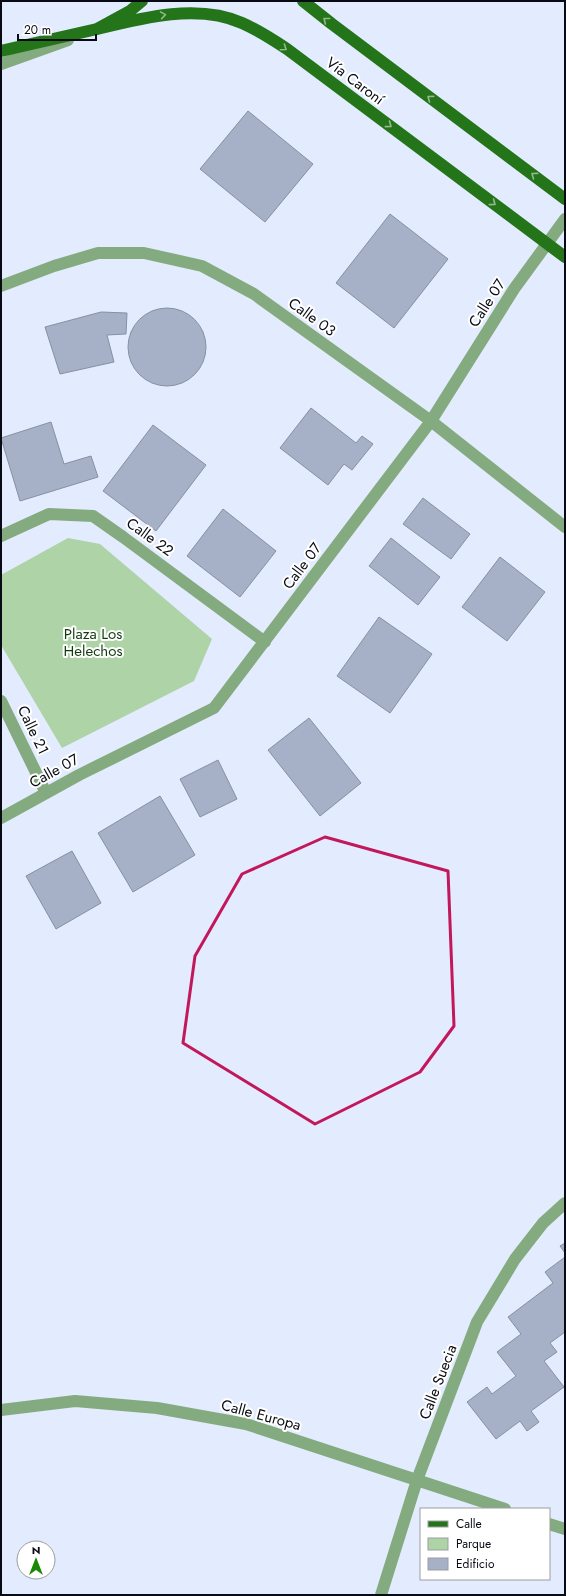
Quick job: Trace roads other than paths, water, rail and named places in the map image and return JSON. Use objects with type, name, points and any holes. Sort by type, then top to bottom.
[{"type":"main road","points":[[1,51],[97,30],[130,11],[142,1]]},
{"type":"main road","name":"Vía Caroní","points":[[303,1],[565,199]]},
{"type":"main road","name":"Vía Caroní","points":[[97,30],[138,19],[170,14],[195,14],[219,16],[240,22],[262,32],[565,257]]},
{"type":"street","points":[[1,64],[97,30]]},
{"type":"street","name":"Calle 07","points":[[1,818],[79,775],[214,708],[431,421],[514,289],[548,244],[565,218]]},
{"type":"street","name":"Calle 03","points":[[1,286],[54,266],[98,253],[144,253],[202,266],[254,294],[431,421],[565,527]]},
{"type":"street","name":"Calle 22","points":[[1,536],[49,514],[93,516],[265,642]]},
{"type":"street","name":"Calle 21","points":[[1,701],[46,793]]},
{"type":"street","name":"Calle Suecia","points":[[381,1595],[417,1480],[477,1322],[515,1259],[543,1223],[565,1202]]},
{"type":"street","name":"Calle Europa","points":[[1,1410],[75,1401],[157,1408],[246,1424],[501,1508]]},
{"type":"street","points":[[550,1524],[565,1529]]},
{"type":"park label","name":"Plaza Los Helechos","points":[[93,642]]}]
